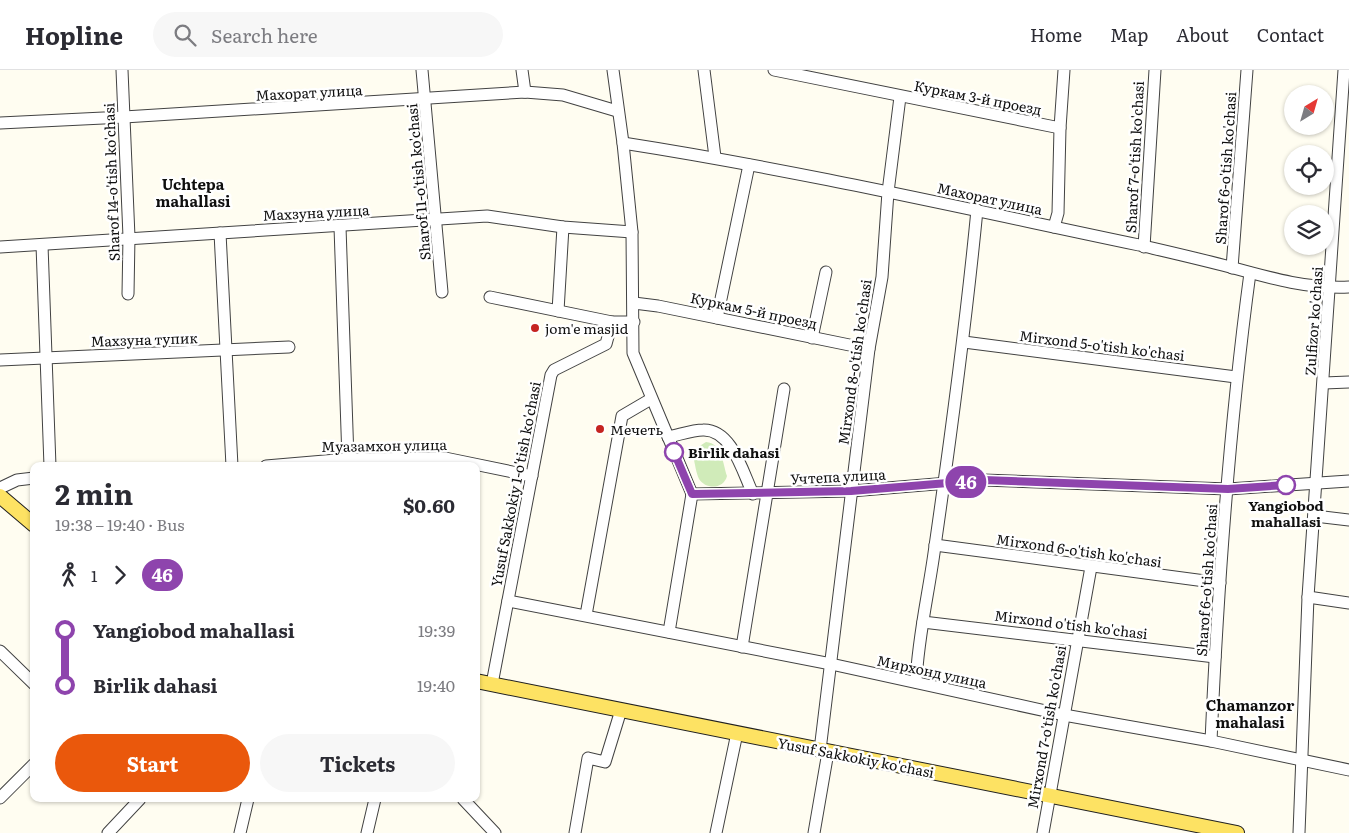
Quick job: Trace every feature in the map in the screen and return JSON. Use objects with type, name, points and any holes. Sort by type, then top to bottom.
[{"type":"main road","points":[[0,496],[30,522]]},
{"type":"main road","name":"Yusuf Sakkokiy ko'chasi","points":[[480,682],[1237,833]]},
{"type":"street","name":"Sharof 14-o'tish ko'chasi","points":[[122,70],[129,238],[128,294]]},
{"type":"street","name":"Sharof 11-o'tish ko'chasi","points":[[422,70],[437,219],[442,292]]},
{"type":"street","points":[[522,70],[525,92]]},
{"type":"street","points":[[612,70],[623,143],[632,232],[633,353],[650,399],[692,494],[669,632]]},
{"type":"street","points":[[704,70],[715,157]]},
{"type":"street","name":"Куркам 3-й проезд","points":[[774,70],[1060,128]]},
{"type":"street","points":[[1054,228],[1058,213],[1060,128],[1064,70]]},
{"type":"street","name":"Sharof 7-o'tish ko'chasi","points":[[1144,247],[1155,70]]},
{"type":"street","name":"Sharof 6-o'tish ko'chasi","points":[[1232,268],[1247,70]]},
{"type":"street","name":"Zulfizor ko'chasi","points":[[1299,833],[1308,597],[1331,288],[1344,70]]},
{"type":"street","name":"Махорат улица","points":[[0,123],[426,100],[525,92],[563,95],[617,110]]},
{"type":"street","name":"Mirxond 8-o'tish ko'chasi","points":[[814,833],[851,491],[869,348],[882,276],[888,192],[900,97]]},
{"type":"street","name":"Махорат улица","points":[[623,143],[715,157],[977,210],[1144,247],[1232,268],[1276,281],[1331,288],[1349,287]]},
{"type":"street","points":[[717,318],[750,165]]},
{"type":"street","points":[[916,682],[917,656],[935,546],[942,484],[964,342],[977,210]]},
{"type":"street","name":"Махзуна улица","points":[[0,247],[487,216],[563,227],[632,232]]},
{"type":"street","points":[[340,226],[348,459]]},
{"type":"street","points":[[558,312],[563,227]]},
{"type":"street","points":[[220,233],[228,350],[232,462]]},
{"type":"street","points":[[42,244],[50,462]]},
{"type":"street","points":[[812,338],[826,272]]},
{"type":"street","name":"Sharof 6-o'tish ko'chasi","points":[[1210,741],[1236,377],[1250,273]]},
{"type":"street","points":[[490,296],[612,322],[634,322]]},
{"type":"street","name":"Куркам 5-й проезд","points":[[634,303],[869,348]]},
{"type":"street","name":"Yusuf Sakkokiy 1-o'tish ko'chasi","points":[[492,684],[551,375],[554,370],[606,344],[612,322]]},
{"type":"street","name":"Mirxond 5-o'tish ko'chasi","points":[[964,342],[1236,377]]},
{"type":"street","name":"Махзуна тупик","points":[[0,360],[288,347]]},
{"type":"street","points":[[1324,383],[1349,382]]},
{"type":"street","points":[[742,647],[784,389]]},
{"type":"street","points":[[586,615],[622,416],[650,399]]},
{"type":"street","points":[[668,437],[702,430],[719,434],[727,441],[753,494]]},
{"type":"street","name":"Муазамхон улица","points":[[313,462],[348,459],[444,462]]},
{"type":"street","name":"Муазамхон улица","points":[[480,468],[532,476]]},
{"type":"street","points":[[0,488],[17,480],[30,478]]},
{"type":"street","name":"Учтепа улица","points":[[692,494],[851,491],[984,480],[1228,489],[1349,481]]},
{"type":"street","points":[[1315,516],[1349,520]]},
{"type":"street","name":"Mirxond 6-o'tish ko'chasi","points":[[935,546],[1220,583]]},
{"type":"street","name":"Mirxond 7-o'tish ko'chasi","points":[[1043,833],[1091,567]]},
{"type":"street","points":[[1308,597],[1349,603]]},
{"type":"street","name":"Мирхонд улица","points":[[508,601],[832,664],[1064,715],[1210,741],[1349,770]]},
{"type":"street","name":"Mirxond o'tish ko'chasi","points":[[923,622],[1215,657]]},
{"type":"street","points":[[0,651],[30,680]]},
{"type":"street","points":[[575,833],[588,758],[605,762],[620,710]]},
{"type":"street","points":[[716,833],[737,734]]},
{"type":"street","points":[[1,794],[30,768]]},
{"type":"street","points":[[108,833],[137,802]]},
{"type":"street","points":[[240,833],[247,802]]},
{"type":"street","points":[[367,833],[374,802]]},
{"type":"street","points":[[466,802],[495,833]]},
{"type":"green space","points":[[706,442],[711,443],[719,450],[723,460],[727,476],[719,486],[710,486],[702,483],[697,474],[693,456],[698,447]]},
{"type":"bus line","name":"46","points":[[674,452],[692,494],[851,491],[984,480],[1228,489],[1286,485]]},
{"type":"place","name":"jom'e masjid","points":[[535,328]]},
{"type":"place","name":"Мечеть","points":[[600,429]]},
{"type":"place","name":"Birlik dahasi","points":[[674,452]]},
{"type":"place","name":"Yangiobod mahallasi","points":[[1286,485]]},
{"type":"district","name":"Uchtepa mahallasi","points":[[193,192]]},
{"type":"district","name":"Chamanzor mahalasi","points":[[1250,712]]}]
